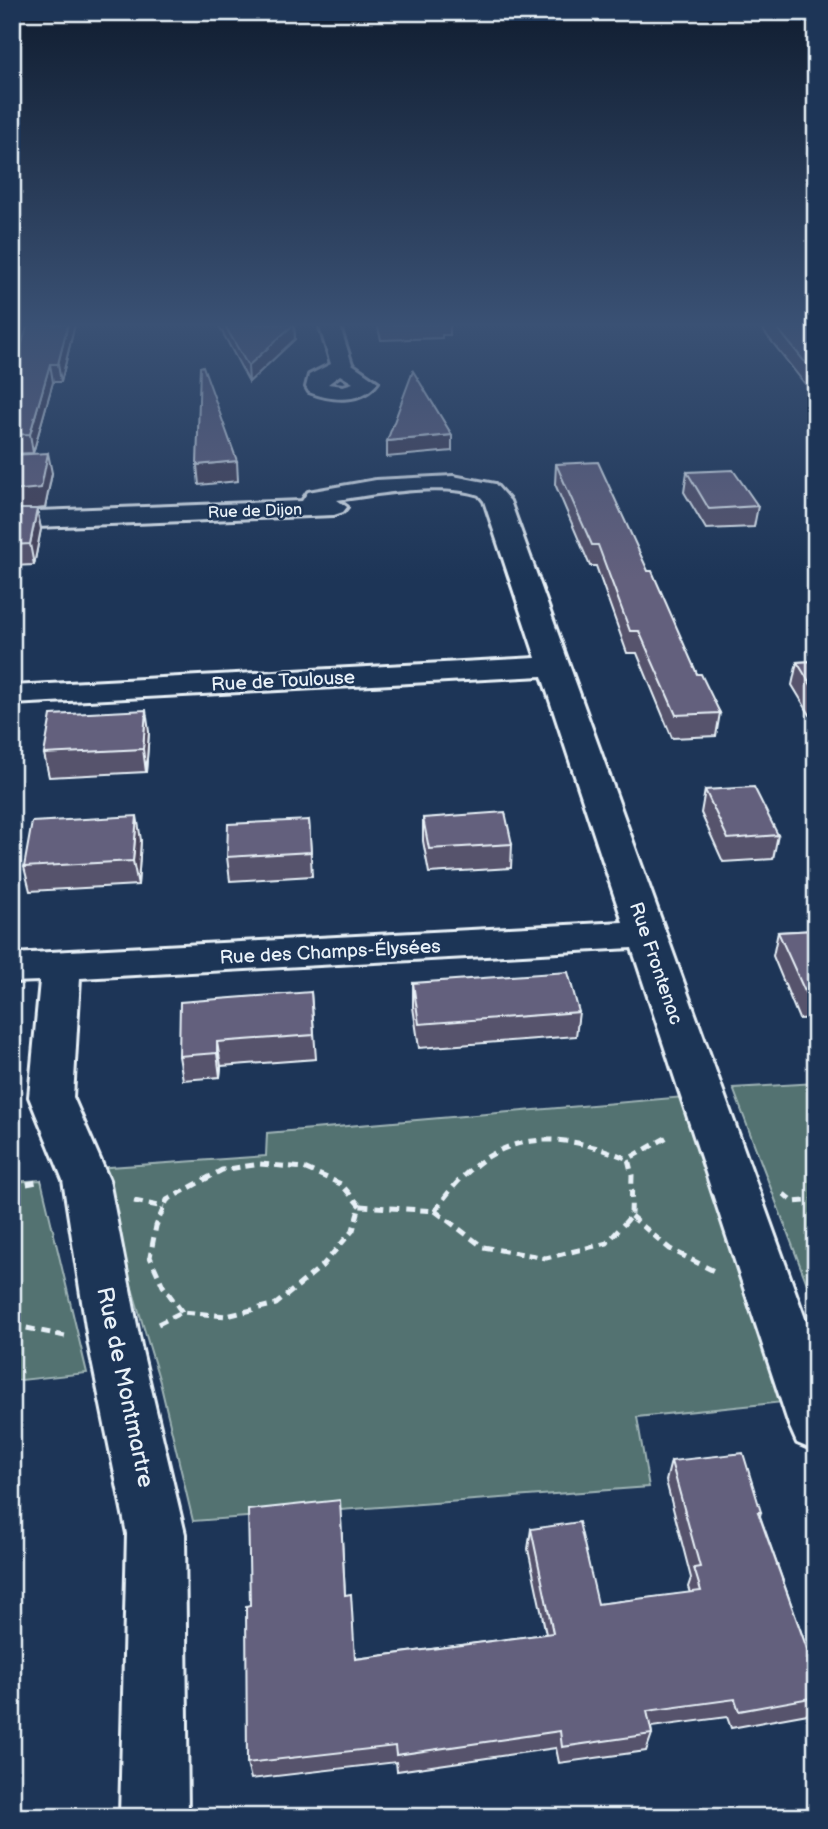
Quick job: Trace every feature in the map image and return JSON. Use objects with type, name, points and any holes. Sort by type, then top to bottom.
[{"type":"street","name":"Rue de Dijon","points":[[12,520],[497,501]]},
{"type":"street","name":"Rue Frontenac","points":[[497,501],[816,1425]]},
{"type":"street","name":"Rue de Toulouse","points":[[12,695],[554,666]]},
{"type":"street","name":"Rue des Champs-Élysées","points":[[36,967],[647,934]]},
{"type":"street","name":"Rue de Montmartre","points":[[36,967],[51,1097],[86,1180],[115,1346],[156,1534],[154,1817]]},
{"type":"path","points":[[628,1159],[693,1123],[715,1133]]},
{"type":"path","points":[[183,1312],[163,1286],[150,1257],[167,1200],[222,1170],[260,1164],[304,1168],[341,1184],[360,1206],[435,1211],[484,1247],[546,1258],[607,1243],[631,1216],[632,1175],[628,1159],[601,1145],[558,1136],[523,1141],[485,1154],[448,1188],[435,1211]]},
{"type":"path","points":[[773,1185],[793,1202],[816,1200]]},
{"type":"path","points":[[12,1325],[115,1346],[183,1312],[227,1316],[276,1304],[322,1266],[353,1230],[360,1206]]},
{"type":"green space","points":[[816,1083],[816,1305],[815,1305],[733,1088]]},
{"type":"green space","points":[[684,1097],[784,1402],[637,1417],[649,1487],[193,1521],[160,1382],[96,1168],[266,1156],[267,1133]]},
{"type":"green space","points":[[41,1180],[87,1373],[12,1381],[12,1182]]},
{"type":"building","points":[[12,409],[37,409],[30,434],[12,435]]},
{"type":"building","points":[[199,409],[219,409],[237,461],[197,465]]},
{"type":"building","points":[[399,409],[436,409],[452,435],[387,441]]},
{"type":"building","points":[[48,453],[41,488],[12,491],[12,455]]},
{"type":"building","points":[[598,462],[648,571],[652,571],[697,674],[701,674],[720,713],[676,715],[639,631],[630,631],[598,545],[592,545],[556,464]]},
{"type":"building","points":[[733,470],[758,506],[709,509],[687,472]]},
{"type":"building","points":[[12,509],[37,509],[30,544],[12,545]]},
{"type":"building","points":[[816,661],[816,693],[797,662]]},
{"type":"building","points":[[146,710],[143,749],[44,754],[51,715]]},
{"type":"building","points":[[754,787],[778,835],[728,839],[705,790]]},
{"type":"building","points":[[505,812],[512,844],[429,849],[423,818]]},
{"type":"building","points":[[137,816],[133,861],[24,867],[32,822]]},
{"type":"building","points":[[309,820],[311,852],[227,857],[228,824]]},
{"type":"building","points":[[816,930],[816,994],[806,994],[778,932]]},
{"type":"building","points":[[568,972],[579,1012],[419,1024],[413,983]]},
{"type":"building","points":[[311,992],[314,1035],[217,1042],[217,1053],[179,1056],[180,1002]]},
{"type":"building","points":[[743,1453],[761,1512],[758,1512],[816,1674],[816,1697],[739,1711],[735,1699],[647,1711],[652,1734],[562,1747],[560,1731],[396,1755],[395,1746],[247,1763],[246,1606],[250,1605],[248,1510],[340,1500],[345,1595],[351,1594],[355,1659],[553,1633],[531,1529],[579,1522],[598,1604],[701,1591],[694,1568],[700,1567],[671,1461]]}]
